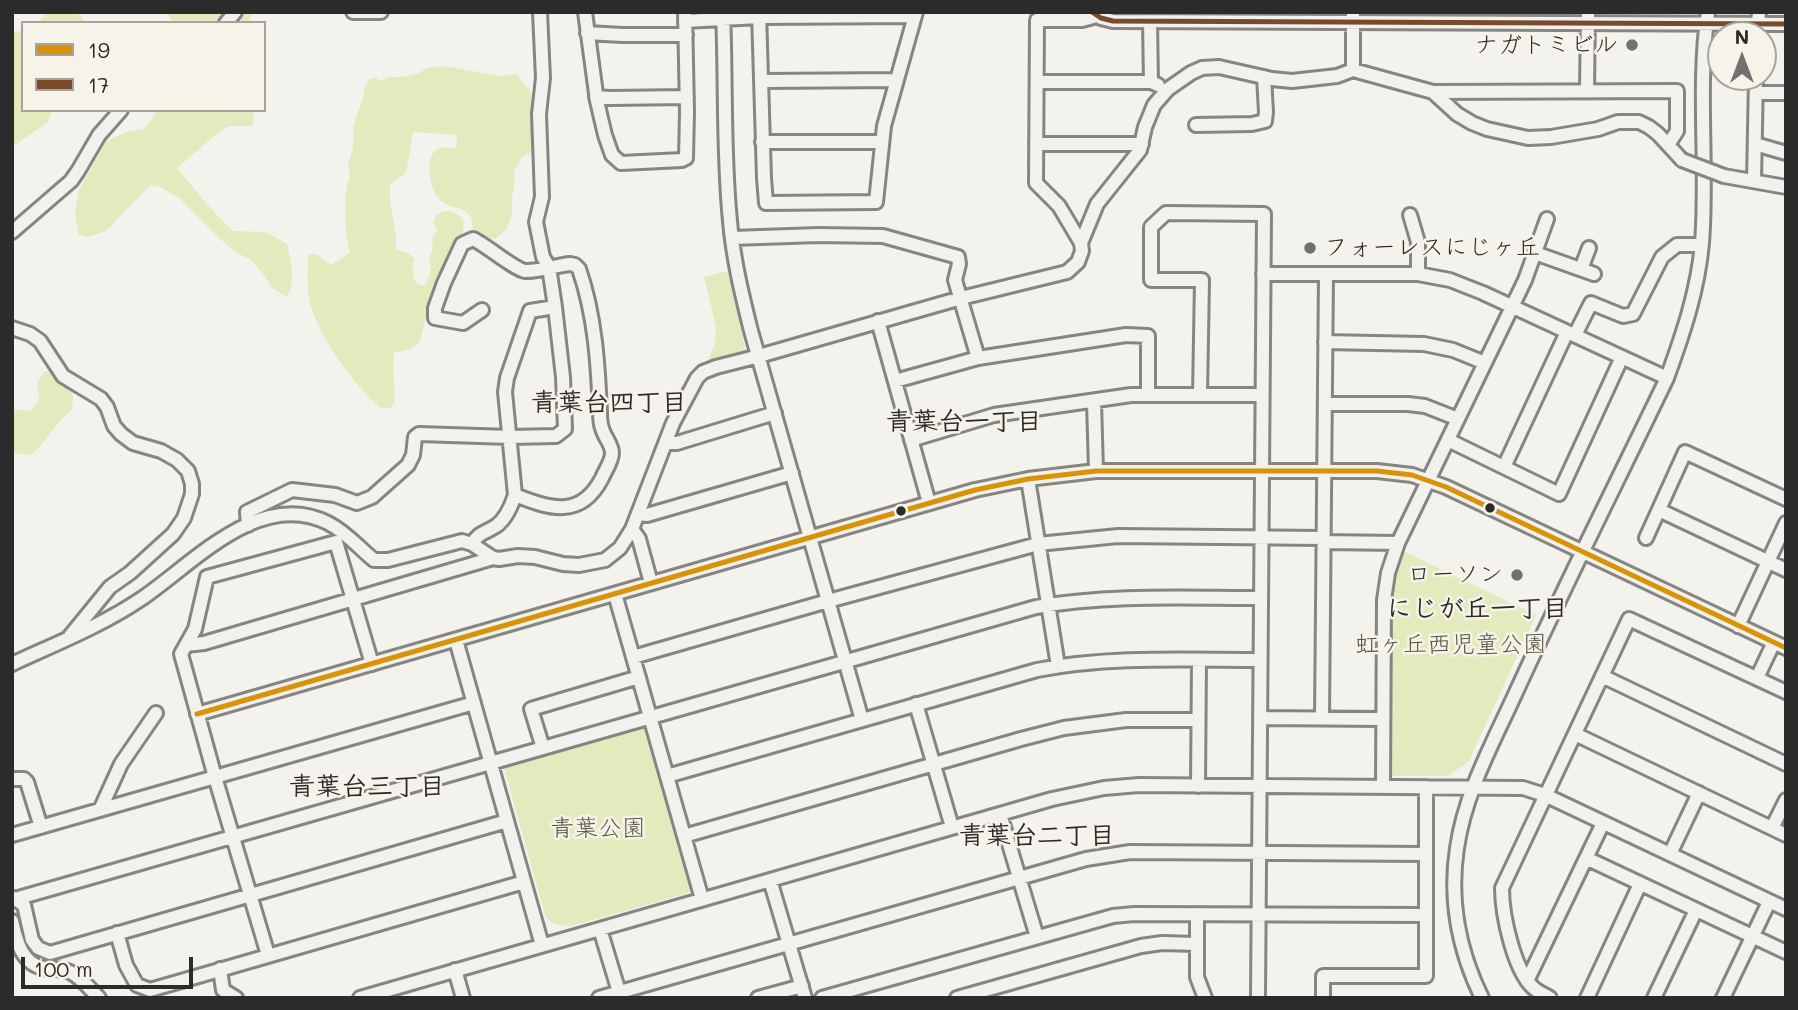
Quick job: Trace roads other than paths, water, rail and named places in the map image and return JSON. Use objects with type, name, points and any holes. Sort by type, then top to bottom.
[{"type":"street","points":[[352,12],[381,12]]},
{"type":"street","points":[[248,525],[247,512],[292,490],[334,495],[357,503],[372,497],[408,465],[413,455],[415,437],[419,434],[556,436],[565,429],[563,377],[555,307],[549,267],[543,257],[536,222],[542,197],[539,114],[543,78],[540,12]]},
{"type":"street","points":[[584,12],[605,135],[612,155],[621,163],[686,158],[685,17],[759,15],[916,14],[881,142],[876,202],[766,203],[759,15]]},
{"type":"street","points":[[12,664],[68,638],[142,598],[223,537],[248,525],[285,515],[314,518],[341,531],[374,560],[379,561],[457,542],[472,544],[499,559],[526,556],[571,565],[605,560],[626,540],[632,529],[673,423],[697,378],[703,372],[961,298],[1067,272],[1078,262],[1082,251],[1081,243],[1059,206],[1036,183],[1037,20],[1082,20],[1094,14],[1109,20],[1150,21],[1419,17],[1707,18],[1732,21]]},
{"type":"street","points":[[723,16],[727,178],[732,238],[743,297],[862,720]]},
{"type":"street","points":[[1353,17],[1353,70]]},
{"type":"street","points":[[1587,91],[1588,18]]},
{"type":"street","points":[[1482,998],[1461,944],[1454,897],[1459,835],[1473,786],[1545,628],[1667,378],[1692,304],[1701,245],[1704,48],[1707,18]]},
{"type":"street","points":[[1150,21],[1151,82]]},
{"type":"street","points":[[587,33],[686,35]]},
{"type":"street","points":[[1081,243],[1097,204],[1132,161],[1142,144],[1145,127],[1154,105],[1168,89],[1191,73],[1210,67],[1230,68],[1281,80],[1337,76],[1353,70],[1433,92],[1677,91],[1677,131],[1668,145]]},
{"type":"street","points":[[1196,125],[1252,124],[1265,121],[1264,77]]},
{"type":"street","points":[[762,81],[897,80]]},
{"type":"street","points":[[1037,82],[1151,82],[1168,89]]},
{"type":"street","points":[[1433,92],[1464,119],[1487,129],[1528,138],[1598,129],[1618,122],[1639,122],[1658,134],[1682,160],[1724,176],[1786,187]]},
{"type":"street","points":[[1754,181],[1756,93],[1786,93]]},
{"type":"street","points":[[597,97],[687,97]]},
{"type":"street","points":[[12,232],[71,181],[99,135],[119,112]]},
{"type":"street","points":[[762,142],[881,142]]},
{"type":"street","points":[[1036,144],[1142,144]]},
{"type":"street","points":[[1755,144],[1786,153]]},
{"type":"street","points":[[1200,396],[1202,281],[1151,280],[1151,227],[1166,213],[1264,214],[1258,998]]},
{"type":"street","points":[[1410,215],[1418,242],[1418,274]]},
{"type":"street","points":[[1383,786],[1384,600],[1388,573],[1398,542],[1525,280],[1547,219]]},
{"type":"street","points":[[732,238],[883,236],[958,257],[955,280],[978,358]]},
{"type":"street","points":[[482,310],[463,323],[435,318],[435,307],[443,283],[462,244],[473,239],[523,271],[575,265],[585,287],[593,323],[601,428],[612,453],[603,475],[593,492],[573,506],[553,508],[515,495]]},
{"type":"street","points":[[1504,467],[1571,333],[1591,303],[1623,316],[1633,314],[1662,257],[1677,245],[1701,245]]},
{"type":"street","points":[[1581,270],[1589,248]]},
{"type":"street","points":[[1535,253],[1594,274]]},
{"type":"street","points":[[1263,274],[1418,274],[1450,280],[1513,306],[1667,378]]},
{"type":"street","points":[[1322,718],[1326,274]]},
{"type":"street","points":[[472,544],[480,533],[502,520],[512,505],[515,495],[505,392],[507,378],[530,311],[555,307]]},
{"type":"street","points":[[878,321],[929,503]]},
{"type":"street","points":[[12,328],[30,334],[40,341],[63,376],[101,399],[114,426],[121,434],[134,443],[169,455],[188,471],[192,484],[192,494],[184,518],[173,534],[130,573],[110,587],[68,638]]},
{"type":"street","points":[[895,381],[978,358],[1126,335],[1149,336],[1147,395]]},
{"type":"street","points":[[1325,342],[1424,344],[1453,350],[1485,363]]},
{"type":"street","points":[[1448,440],[1559,494],[1622,357]]},
{"type":"street","points":[[911,440],[994,415],[1131,395],[1262,396]]},
{"type":"street","points":[[1094,401],[1096,471]]},
{"type":"street","points":[[1325,404],[1408,404],[1425,406],[1458,419]]},
{"type":"street","points":[[666,443],[677,443],[775,413]]},
{"type":"street","points":[[1646,538],[1685,452],[1786,499]]},
{"type":"street","points":[[197,714],[975,490],[1028,479],[1096,471],[1395,472],[1429,480],[1780,645],[1757,678]]},
{"type":"street","points":[[638,514],[647,515],[792,473]]},
{"type":"street","points":[[1028,479],[1058,666]]},
{"type":"street","points":[[1659,510],[1786,570]]},
{"type":"street","points":[[1738,625],[1786,523]]},
{"type":"street","points":[[632,529],[639,539],[651,583]]},
{"type":"street","points":[[633,657],[1038,544],[1118,536],[1398,542]]},
{"type":"street","points":[[268,956],[181,654],[195,629],[207,578],[336,542],[372,664]]},
{"type":"street","points":[[186,645],[204,643],[493,558]]},
{"type":"street","points":[[615,594],[702,899]]},
{"type":"street","points":[[14,899],[1048,604],[1135,597],[1261,598]]},
{"type":"street","points":[[1550,998],[1535,990],[1527,981],[1513,951],[1507,932],[1502,888],[1629,619],[1786,692]]},
{"type":"street","points":[[463,666],[463,654],[468,642],[484,632]]},
{"type":"street","points":[[456,640],[542,945]]},
{"type":"street","points":[[667,776],[1017,675],[1058,666],[1121,659],[1260,660]]},
{"type":"street","points":[[1198,786],[1199,660]]},
{"type":"street","points":[[1602,676],[1786,764]]},
{"type":"street","points":[[543,748],[531,709],[639,677]]},
{"type":"street","points":[[12,835],[474,703]]},
{"type":"street","points":[[916,704],[952,827]]},
{"type":"street","points":[[100,810],[121,764],[156,713]]},
{"type":"street","points":[[1260,718],[1383,719]]},
{"type":"street","points":[[684,836],[1064,728],[1126,720],[1198,720]]},
{"type":"street","points":[[1574,734],[1786,835]]},
{"type":"street","points":[[12,779],[24,779],[27,782],[41,827]]},
{"type":"street","points":[[360,998],[1077,792],[1139,785],[1523,788],[1545,795],[1786,909]]},
{"type":"street","points":[[1323,998],[1323,976],[1426,976],[1426,787]]},
{"type":"street","points":[[1670,855],[1699,793]]},
{"type":"street","points":[[1772,828],[1786,800]]},
{"type":"street","points":[[1000,814],[1037,937]]},
{"type":"street","points":[[14,899],[24,905],[32,940],[37,948],[50,953],[507,821]]},
{"type":"street","points":[[1527,981],[1603,823]]},
{"type":"street","points":[[599,998],[1086,859],[1119,853],[1426,854]]},
{"type":"street","points":[[1586,858],[1786,952]]},
{"type":"street","points":[[758,998],[803,992],[771,880]]},
{"type":"street","points":[[117,933],[127,965],[137,985],[150,989],[524,882]]},
{"type":"street","points":[[1587,998],[1640,884]]},
{"type":"street","points":[[1723,998],[1769,902]]},
{"type":"street","points":[[1654,998],[1696,910]]},
{"type":"street","points":[[533,914],[540,926],[551,935],[575,936]]},
{"type":"street","points":[[1197,914],[1197,977],[1205,998]]},
{"type":"street","points":[[822,998],[1113,916],[1426,915]]},
{"type":"street","points":[[12,921],[20,949],[27,958],[43,968],[69,971],[99,998]]},
{"type":"street","points":[[600,929],[619,992]]},
{"type":"street","points":[[957,998],[1141,946],[1162,943],[1197,944]]},
{"type":"street","points":[[220,969],[223,990],[236,998]]},
{"type":"street","points":[[456,970],[463,998]]},
{"type":"place","name":"ナガトミビル","points":[[1632,45]]},
{"type":"place","name":"フォーレスにじヶ丘","points":[[1310,248]]},
{"type":"place","name":"ローソン","points":[[1517,575]]},
{"type":"district","name":"青葉台四丁目","points":[[609,403]]},
{"type":"district","name":"青葉台一丁目","points":[[964,422]]},
{"type":"district","name":"にじが丘一丁目","points":[[1477,609]]},
{"type":"district","name":"青葉台三丁目","points":[[367,787]]},
{"type":"district","name":"青葉台二丁目","points":[[1037,836]]},
{"type":"park label","name":"虹ヶ丘西児童公園","points":[[1451,645]]},
{"type":"park label","name":"青葉公園","points":[[598,829]]}]
